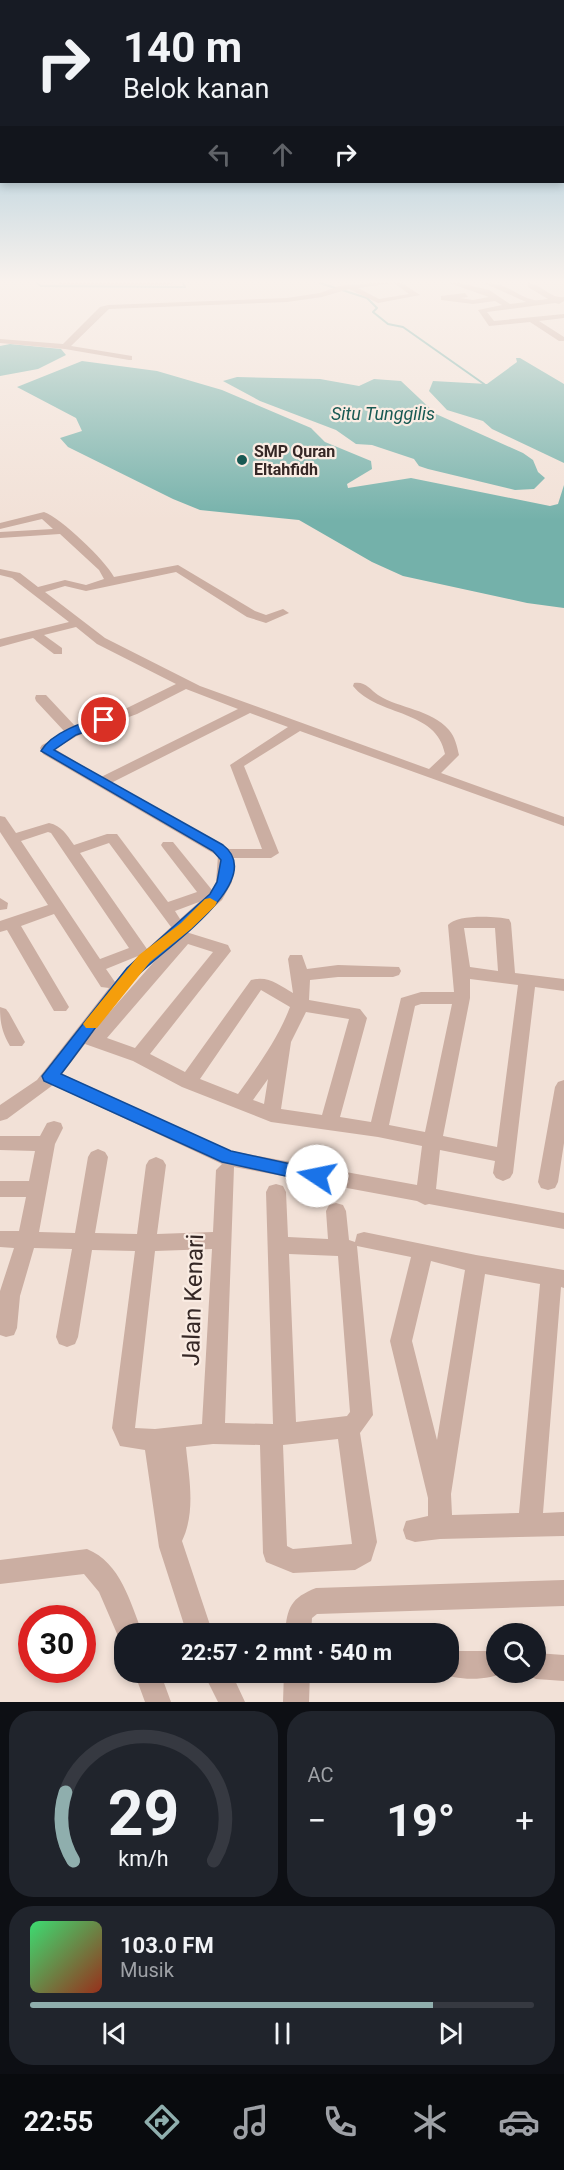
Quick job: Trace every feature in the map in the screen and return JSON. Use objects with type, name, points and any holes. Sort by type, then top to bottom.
[{"type":"street","points":[[0,526],[40,514],[65,531],[104,568],[111,581]]},
{"type":"street","points":[[0,535],[65,531]]},
{"type":"street","points":[[36,591],[65,583],[86,588],[178,568],[251,614],[266,619],[283,613]]},
{"type":"street","points":[[0,572],[16,575],[100,641],[186,684],[564,822]]},
{"type":"street","points":[[0,644],[76,623]]},
{"type":"street","points":[[35,634],[58,651]]},
{"type":"street","points":[[186,684],[132,711],[72,733],[50,745],[47,751],[226,854],[271,853],[237,765],[298,726]]},
{"type":"street","points":[[359,686],[379,700],[422,716],[441,730],[448,740],[452,755],[432,774]]},
{"type":"street","points":[[40,698],[72,733]]},
{"type":"street","points":[[102,782],[250,708]]},
{"type":"street","points":[[0,820],[59,907],[106,983]]},
{"type":"street","points":[[12,839],[53,827],[139,950],[97,966]]},
{"type":"street","points":[[71,851],[112,837],[175,923]]},
{"type":"street","points":[[165,909],[207,894],[168,845]]},
{"type":"street","points":[[89,1038],[144,958],[186,926],[216,896],[224,882],[226,854]]},
{"type":"street","points":[[59,907],[5,925],[60,1007]]},
{"type":"street","points":[[425,1197],[432,1142],[462,998],[462,972],[456,925],[500,922],[505,926],[507,978]]},
{"type":"street","points":[[0,1114],[43,1085],[185,937],[222,949],[223,951],[139,1056]]},
{"type":"street","points":[[242,1102],[284,1038],[300,1005],[302,993],[296,959]]},
{"type":"street","points":[[300,976],[338,971],[393,971]]},
{"type":"street","points":[[462,972],[564,985]]},
{"type":"street","points":[[89,1038],[139,1056],[188,1082],[271,1115],[378,1130],[432,1142],[504,1164],[526,980]]},
{"type":"street","points":[[188,1082],[257,984],[262,983],[300,1005],[354,1013],[358,1018],[328,1124]]},
{"type":"street","points":[[378,1130],[407,1002],[421,999],[462,998]]},
{"type":"street","points":[[0,1013],[16,1042]]},
{"type":"street","points":[[271,1115],[284,1038]]},
{"type":"street","points":[[50,1076],[228,1158],[425,1197],[564,1221]]},
{"type":"street","points":[[554,1170],[564,1086]]},
{"type":"street","points":[[0,1143],[50,1136],[27,1239],[4,1296],[6,1328]]},
{"type":"street","points":[[67,1337],[98,1157]]},
{"type":"street","points":[[156,1165],[124,1432],[128,1438],[165,1439],[213,1433],[278,1434],[348,1427],[355,1424],[362,1415],[348,1248],[278,1245]]},
{"type":"street","name":"Jalan Kenari","points":[[213,1433],[226,1170]]},
{"type":"street","points":[[0,1189],[38,1189]]},
{"type":"street","points":[[276,1192],[278,1434],[275,1553],[280,1558],[293,1560],[356,1558],[362,1552],[365,1542],[348,1427]]},
{"type":"street","points":[[336,1211],[339,1246]]},
{"type":"street","points":[[0,1239],[147,1243],[221,1240]]},
{"type":"street","points":[[364,1240],[476,1264],[557,1278],[530,1524]]},
{"type":"street","points":[[423,1251],[401,1341],[440,1498]]},
{"type":"street","points":[[440,1527],[440,1498],[476,1264]]},
{"type":"street","points":[[165,1439],[171,1548],[196,1623]]},
{"type":"street","points":[[415,1530],[440,1527],[564,1524]]},
{"type":"street","points":[[0,1572],[87,1561],[95,1565],[102,1574],[125,1623]]},
{"type":"street","points":[[298,1623],[299,1611],[306,1604],[316,1601],[564,1593]]},
{"type":"street","points":[[459,1664],[486,1664]]},
{"type":"street","points":[[546,1667],[564,1668]]},
{"type":"street","points":[[151,1683],[158,1702]]},
{"type":"street","points":[[222,1683],[232,1702]]},
{"type":"street","points":[[296,1702],[297,1683]]},
{"type":"water","points":[[0,362],[51,362],[38,369],[0,376]]},
{"type":"water","name":"Situ Tunggilis","points":[[78,362],[93,362],[157,371],[222,390],[311,428],[325,442],[371,461],[372,469],[347,484],[348,488],[411,478],[550,506],[558,504],[564,485],[564,608],[527,603],[403,576],[372,562],[299,520],[200,510],[68,447],[60,438],[82,431],[76,418],[17,387]]},
{"type":"water","name":"Situ Tunggilis","points":[[516,362],[527,362],[564,384],[564,463],[492,429],[483,421],[447,410],[429,391],[433,381],[487,384]]},
{"type":"water","name":"Situ Tunggilis","points":[[237,377],[320,379],[359,386],[374,379],[401,381],[436,414],[523,453],[533,460],[538,472],[545,478],[534,489],[515,490],[428,469],[419,466],[414,459],[372,445],[356,444],[336,430],[260,401],[223,381]]},
{"type":"waterway","points":[[453,362],[484,384]]},
{"type":"slow traffic","points":[[91,1024],[144,958],[186,926],[210,902]]},
{"type":"place","name":"SMP Quran Eltahfidh","points":[[242,460]]},
{"type":"route","points":[[104,720],[72,733],[50,745],[47,751],[135,803],[218,848],[226,854],[228,860],[224,882],[216,896],[186,926],[144,958],[132,971],[50,1076],[228,1158],[317,1176]]}]
